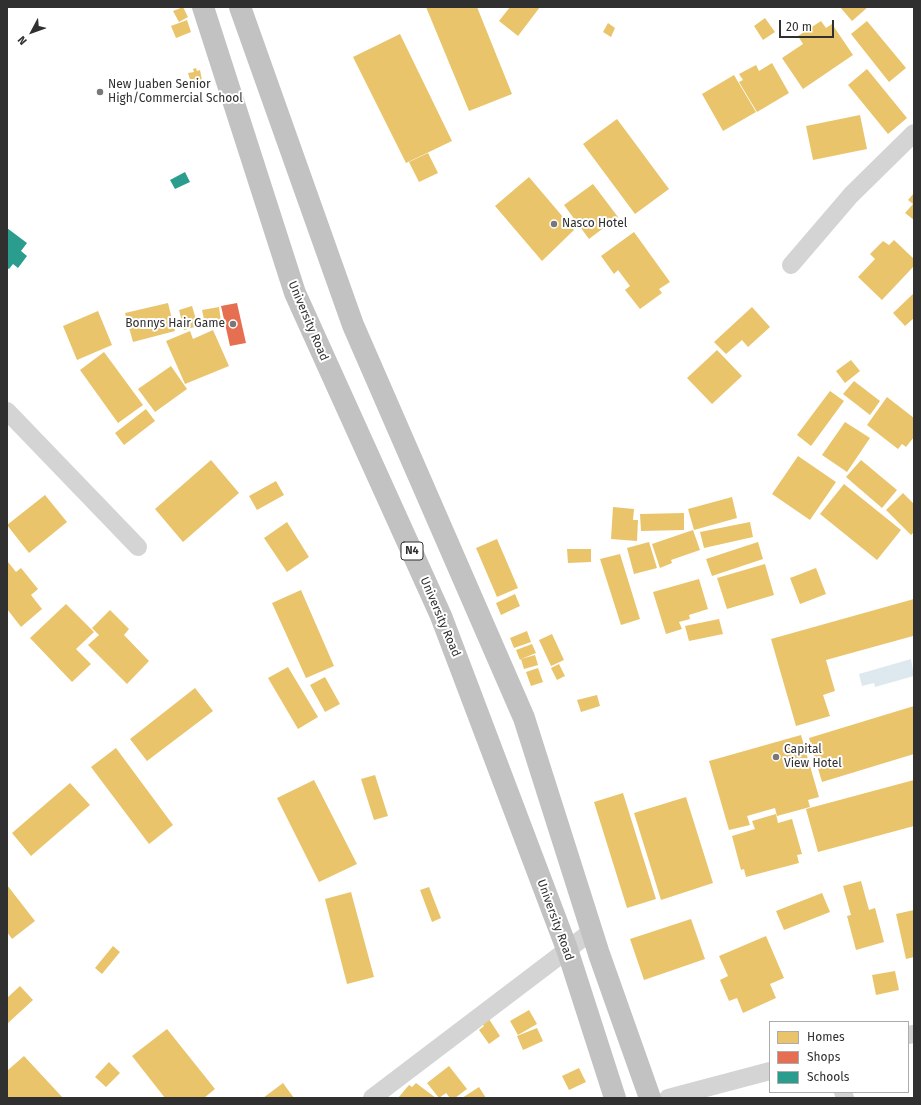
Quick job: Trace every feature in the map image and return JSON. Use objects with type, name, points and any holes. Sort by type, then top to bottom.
[{"type":"highway","name":"University Road","points":[[203,7],[295,293],[441,616],[567,949],[615,1098]]},
{"type":"highway","points":[[240,7],[353,325],[524,718],[610,986],[650,1098]]},
{"type":"highway","points":[[582,995],[610,986]]},
{"type":"street","points":[[791,265],[851,195],[914,133]]},
{"type":"street","points":[[7,411],[138,547]]},
{"type":"street","points":[[372,1098],[592,931]]},
{"type":"street","points":[[668,1098],[769,1071]]},
{"type":"shaded area","points":[[911,659],[914,676],[875,687],[874,683],[862,686],[859,674]]},
{"type":"building: Homes","points":[[183,7],[188,17],[179,22],[173,11]]},
{"type":"building: Homes","points":[[426,7],[477,7],[512,94],[469,111]]},
{"type":"building: Homes","points":[[510,7],[540,7],[518,36],[499,21]]},
{"type":"building: Homes","points":[[840,7],[868,7],[852,21]]},
{"type":"building: Homes","points":[[765,18],[775,32],[763,40],[754,26]]},
{"type":"building: Homes","points":[[187,20],[191,32],[176,38],[171,26]]},
{"type":"building: Homes","points":[[821,21],[826,28],[832,24],[853,55],[803,89],[782,58],[803,44],[798,36]]},
{"type":"building: Homes","points":[[867,21],[906,68],[889,82],[851,34]]},
{"type":"building: Homes","points":[[608,23],[615,28],[611,37],[603,32]]},
{"type":"building: Homes","points":[[400,34],[452,141],[406,163],[353,57]]},
{"type":"building: Homes","points":[[772,63],[789,93],[757,112],[739,82],[743,80],[739,74],[756,65],[759,71]]},
{"type":"building: Homes","points":[[196,68],[197,71],[200,70],[202,80],[191,83],[188,73],[194,72],[193,69]]},
{"type":"building: Homes","points":[[867,69],[907,118],[888,134],[848,85]]},
{"type":"building: Homes","points":[[734,75],[756,112],[723,131],[702,94]]},
{"type":"building: Homes","points":[[860,115],[867,149],[813,160],[806,126]]},
{"type":"building: Homes","points":[[617,119],[669,189],[635,214],[583,144]]},
{"type":"building: Homes","points":[[428,153],[438,173],[419,182],[409,162]]},
{"type":"building: Homes","points":[[529,177],[574,230],[542,261],[495,206]]},
{"type":"building: Homes","points":[[593,184],[618,217],[589,239],[564,205]]},
{"type":"building: Homes","points":[[914,193],[914,220],[905,213],[913,204],[908,200]]},
{"type":"building: Homes","points":[[634,232],[670,282],[659,289],[662,293],[640,309],[625,290],[630,286],[618,270],[614,274],[601,256]]},
{"type":"building: Homes","points":[[894,240],[914,259],[914,266],[882,300],[858,277],[875,259],[870,254],[883,241],[889,245]]},
{"type":"building: Homes","points":[[914,293],[914,318],[905,326],[893,313]]},
{"type":"building: Homes","points":[[168,303],[175,331],[133,342],[125,313]]},
{"type":"building: Homes","points":[[192,306],[198,326],[184,330],[179,310]]},
{"type":"building: Homes","points":[[219,307],[221,321],[205,324],[202,310]]},
{"type":"building: Homes","points":[[752,307],[770,327],[748,347],[742,340],[726,354],[714,342]]},
{"type":"building: Homes","points":[[98,311],[112,345],[77,360],[63,326]]},
{"type":"building: Homes","points":[[213,330],[229,366],[185,384],[166,341],[190,331],[193,339]]},
{"type":"building: Homes","points":[[717,350],[742,376],[712,404],[687,378]]},
{"type":"building: Homes","points":[[104,352],[143,405],[118,423],[80,370]]},
{"type":"building: Homes","points":[[851,360],[860,371],[845,383],[836,371]]},
{"type":"building: Homes","points":[[171,366],[187,389],[155,412],[138,389]]},
{"type":"building: Homes","points":[[854,381],[880,401],[870,415],[843,394]]},
{"type":"building: Homes","points":[[830,391],[844,401],[811,446],[797,435]]},
{"type":"building: Homes","points":[[887,397],[914,418],[914,437],[906,447],[902,444],[898,449],[867,425]]},
{"type":"building: Homes","points":[[146,409],[155,421],[124,445],[115,433]]},
{"type":"building: Homes","points":[[845,422],[870,438],[847,472],[822,455]]},
{"type":"building: Homes","points":[[798,456],[836,482],[810,520],[772,494]]},
{"type":"building: Homes","points":[[211,460],[239,493],[183,542],[155,509]]},
{"type":"building: Homes","points":[[861,460],[897,490],[882,508],[846,477]]},
{"type":"building: Homes","points":[[276,481],[284,495],[257,510],[249,496]]},
{"type":"building: Homes","points":[[844,484],[901,530],[877,560],[820,514]]},
{"type":"building: Homes","points":[[903,493],[914,504],[914,532],[911,535],[886,510]]},
{"type":"building: Homes","points":[[45,495],[67,522],[29,553],[7,525]]},
{"type":"building: Homes","points":[[732,497],[737,518],[694,530],[688,509]]},
{"type":"building: Homes","points":[[613,507],[634,509],[633,520],[638,520],[637,541],[611,539]]},
{"type":"building: Homes","points":[[684,513],[684,530],[641,531],[640,514]]},
{"type":"building: Homes","points":[[287,522],[309,557],[287,572],[264,538]]},
{"type":"building: Homes","points":[[750,522],[753,537],[704,548],[700,532]]},
{"type":"building: Homes","points":[[693,530],[700,550],[671,560],[672,563],[660,568],[652,544]]},
{"type":"building: Homes","points":[[497,539],[518,588],[497,597],[476,548]]},
{"type":"building: Homes","points":[[649,542],[657,568],[634,574],[627,548]]},
{"type":"building: Homes","points":[[758,542],[763,559],[712,576],[706,559]]},
{"type":"building: Homes","points":[[567,549],[591,549],[591,562],[568,563]]},
{"type":"building: Homes","points":[[620,554],[640,619],[621,625],[600,559]]},
{"type":"building: Homes","points":[[8,562],[16,572],[21,568],[38,589],[31,595],[42,609],[21,627],[7,609]]},
{"type":"building: Homes","points":[[765,564],[774,595],[727,609],[717,578]]},
{"type":"building: Homes","points":[[816,568],[826,594],[800,604],[790,578]]},
{"type":"building: Homes","points":[[699,579],[708,609],[689,615],[690,619],[679,622],[682,629],[666,634],[653,592]]},
{"type":"building: Homes","points":[[301,590],[334,666],[306,678],[272,603]]},
{"type":"building: Homes","points":[[515,594],[520,606],[501,615],[496,603]]},
{"type":"building: Homes","points":[[914,599],[914,638],[913,636],[826,660],[835,691],[823,695],[830,716],[796,726],[771,639]]},
{"type":"building: Homes","points":[[66,604],[94,632],[76,649],[91,664],[72,682],[30,638]]},
{"type":"building: Homes","points":[[110,610],[129,629],[124,635],[149,661],[127,684],[88,645],[99,635],[92,628]]},
{"type":"building: Homes","points":[[719,619],[723,634],[689,641],[685,626]]},
{"type":"building: Homes","points":[[527,631],[531,642],[514,648],[510,638]]},
{"type":"building: Homes","points":[[552,634],[564,660],[551,666],[539,640]]},
{"type":"building: Homes","points":[[532,644],[536,653],[520,660],[516,650]]},
{"type":"building: Homes","points":[[535,655],[538,665],[524,669],[521,659]]},
{"type":"building: Homes","points":[[559,664],[565,676],[557,680],[551,668]]},
{"type":"building: Homes","points":[[288,667],[318,717],[298,729],[268,678]]},
{"type":"building: Homes","points":[[538,668],[543,682],[531,686],[526,672]]},
{"type":"building: Homes","points":[[325,677],[340,704],[325,712],[310,685]]},
{"type":"building: Homes","points":[[195,688],[213,711],[147,761],[130,739]]},
{"type":"building: Homes","points":[[597,695],[600,706],[581,712],[577,700]]},
{"type":"building: Homes","points":[[914,706],[914,754],[822,782],[809,738]]},
{"type":"building: Homes","points":[[801,735],[819,797],[808,800],[810,807],[777,816],[775,808],[747,816],[750,825],[729,830],[709,761]]},
{"type":"building: Homes","points":[[116,748],[173,825],[149,844],[91,767]]},
{"type":"building: Homes","points":[[375,775],[388,816],[374,820],[361,779]]},
{"type":"building: Homes","points":[[314,780],[357,864],[319,882],[277,798]]},
{"type":"building: Homes","points":[[914,780],[914,826],[818,852],[806,809]]},
{"type":"building: Homes","points":[[70,783],[90,805],[31,856],[12,833]]},
{"type":"building: Homes","points":[[623,793],[656,899],[627,908],[594,802]]},
{"type":"building: Homes","points":[[686,797],[713,883],[661,900],[634,813]]},
{"type":"building: Homes","points":[[776,814],[778,823],[792,819],[802,854],[797,855],[799,863],[746,877],[744,869],[741,870],[732,836],[755,829],[752,821]]},
{"type":"building: Homes","points":[[861,881],[869,910],[875,908],[884,942],[856,950],[847,916],[851,915],[843,886]]},
{"type":"building: Homes","points":[[7,885],[35,921],[12,939],[7,932]]},
{"type":"building: Homes","points":[[429,887],[441,918],[432,922],[420,890]]},
{"type":"building: Homes","points":[[351,892],[374,977],[347,984],[325,899]]},
{"type":"building: Homes","points":[[822,893],[830,912],[784,930],[776,911]]},
{"type":"building: Homes","points":[[914,910],[914,957],[906,959],[896,914]]},
{"type":"building: Homes","points":[[691,919],[705,959],[644,980],[630,939]]},
{"type":"building: Homes","points":[[766,936],[784,978],[770,984],[776,998],[743,1013],[737,998],[729,1001],[720,980],[728,976],[719,956]]},
{"type":"building: Homes","points":[[113,946],[120,952],[102,974],[95,968]]},
{"type":"building: Homes","points":[[895,971],[899,990],[876,995],[872,975]]},
{"type":"building: Homes","points":[[20,986],[33,1000],[7,1024],[7,998]]},
{"type":"building: Homes","points":[[529,1010],[537,1024],[518,1035],[510,1021]]},
{"type":"building: Homes","points":[[487,1016],[500,1036],[489,1044],[479,1030],[484,1026],[480,1021]]},
{"type":"building: Homes","points":[[537,1028],[543,1041],[523,1050],[517,1036]]},
{"type":"building: Homes","points":[[167,1029],[215,1089],[204,1098],[165,1098],[132,1056]]},
{"type":"building: Homes","points":[[24,1056],[63,1098],[7,1098],[7,1069],[8,1070]]},
{"type":"building: Homes","points":[[109,1062],[120,1073],[106,1087],[95,1077]]},
{"type":"building: Homes","points":[[449,1066],[467,1089],[455,1098],[450,1098],[446,1093],[439,1098],[427,1083]]},
{"type":"building: Homes","points":[[579,1068],[586,1082],[569,1090],[562,1076]]},
{"type":"building: Homes","points":[[283,1083],[294,1098],[263,1098]]},
{"type":"building: Homes","points":[[416,1083],[436,1098],[398,1098],[409,1085],[412,1087]]},
{"type":"building: Homes","points":[[479,1087],[486,1098],[462,1098]]},
{"type":"building: Shops","name":"Bonnys Hair Game","points":[[237,303],[246,343],[230,346],[221,306]]},
{"type":"building: Schools","points":[[185,172],[190,182],[175,189],[170,180]]},
{"type":"building: Schools","points":[[7,228],[27,243],[21,251],[27,256],[18,268],[13,264],[9,269],[7,268]]},
{"type":"place","name":"New Juaben Senior High/Commercial School","points":[[100,92]]},
{"type":"place","name":"Nasco Hotel","points":[[554,224]]},
{"type":"place","name":"Bonnys Hair Game","points":[[233,324]]},
{"type":"place","name":"Capital View Hotel","points":[[776,757]]}]
